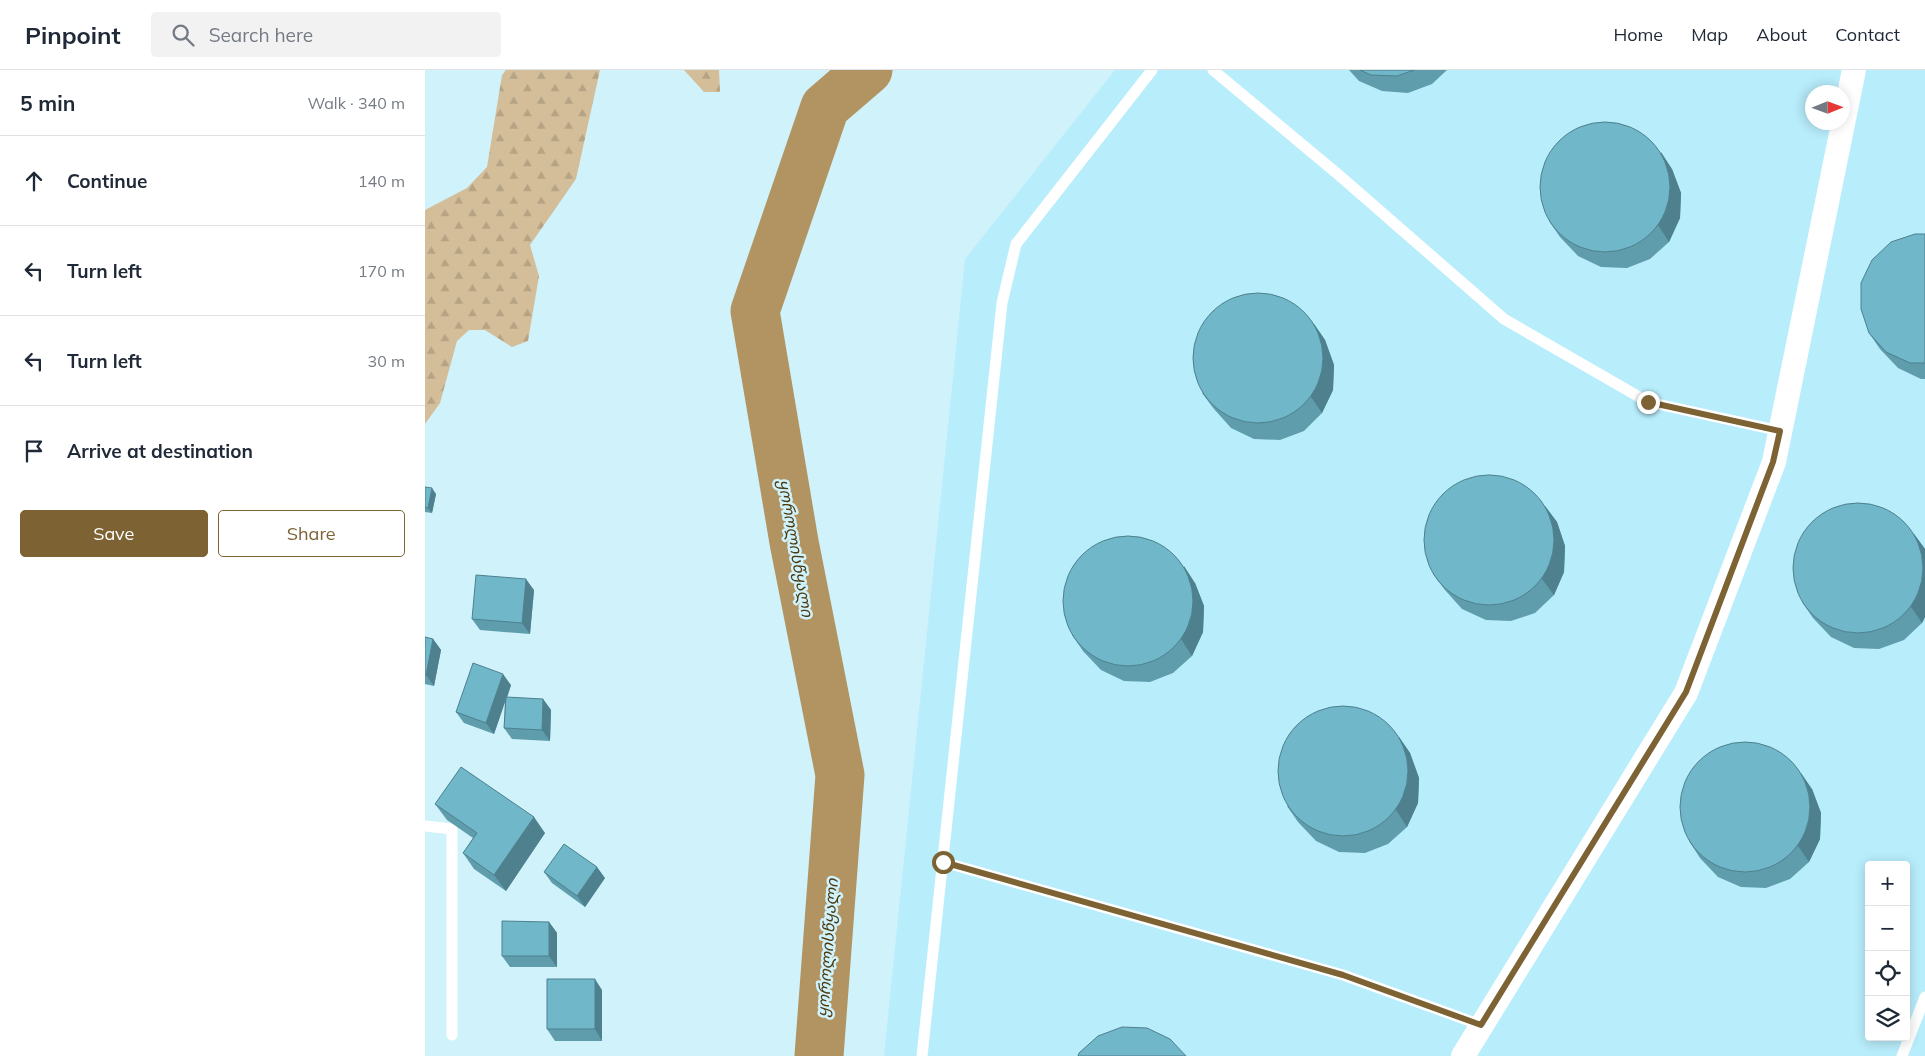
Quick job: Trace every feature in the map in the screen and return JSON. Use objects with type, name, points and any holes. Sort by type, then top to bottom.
[{"type":"street","points":[[1463,1056],[1686,692],[1773,462],[1854,70]]},
{"type":"lane","points":[[922,1056],[1002,302],[1015,244],[1152,70]]},
{"type":"lane","points":[[1213,70],[1340,176],[1504,319],[1648,402],[1780,431]]},
{"type":"lane","points":[[425,826],[452,828],[452,1035]]},
{"type":"lane","points":[[943,862],[1343,975],[1481,1025]]},
{"type":"lane","points":[[1902,1056],[1925,997]]},
{"type":"shaded area","points":[[1115,70],[1925,70],[1925,1056],[884,1056],[965,259]]},
{"type":"green space","points":[[506,70],[600,70],[576,179],[530,245],[539,276],[528,341],[512,347],[485,330],[469,330],[457,341],[440,403],[425,424],[425,210],[467,188],[487,167],[502,75]]},
{"type":"green space","points":[[684,70],[719,70],[720,92],[704,92]]},
{"type":"building","points":[[1360,70],[1414,70],[1397,76],[1371,75]]},
{"type":"building","points":[[1605,122],[1618,123],[1630,127],[1651,141],[1665,162],[1669,174],[1669,200],[1665,212],[1651,233],[1630,247],[1618,251],[1605,252],[1592,251],[1580,247],[1559,233],[1545,212],[1541,200],[1540,187],[1541,174],[1545,162],[1559,141],[1580,127],[1592,123]]},
{"type":"building","points":[[1915,234],[1925,234],[1925,363],[1910,363],[1886,352],[1869,333],[1861,309],[1861,283],[1872,260],[1891,242]]},
{"type":"building","points":[[1258,293],[1271,294],[1283,298],[1304,312],[1318,333],[1322,345],[1322,371],[1318,383],[1304,404],[1283,418],[1271,422],[1258,423],[1245,422],[1233,418],[1212,404],[1198,383],[1194,371],[1193,358],[1194,345],[1198,333],[1212,312],[1233,298],[1245,294]]},
{"type":"building","points":[[1489,475],[1502,476],[1514,480],[1535,494],[1549,515],[1553,527],[1553,553],[1549,565],[1535,586],[1514,600],[1502,604],[1489,605],[1476,604],[1464,600],[1443,586],[1429,565],[1425,553],[1424,540],[1425,527],[1429,515],[1443,494],[1464,480],[1476,476]]},
{"type":"building","points":[[425,487],[432,488],[428,508],[425,507]]},
{"type":"building","points":[[1858,503],[1871,504],[1883,508],[1904,522],[1918,543],[1922,555],[1922,581],[1918,593],[1904,614],[1883,628],[1871,632],[1858,633],[1845,632],[1833,628],[1812,614],[1798,593],[1794,581],[1793,568],[1794,555],[1798,543],[1812,522],[1833,508],[1845,504]]},
{"type":"building","points":[[1128,536],[1141,537],[1153,541],[1174,555],[1188,576],[1192,588],[1192,614],[1188,626],[1174,647],[1153,661],[1141,665],[1128,666],[1115,665],[1103,661],[1082,647],[1068,626],[1064,614],[1063,601],[1064,588],[1068,576],[1082,555],[1103,541],[1115,537]]},
{"type":"building","points":[[476,575],[526,579],[522,623],[472,619]]},
{"type":"building","points":[[425,637],[433,639],[426,675],[425,675]]},
{"type":"building","points":[[473,663],[503,674],[486,723],[456,712]]},
{"type":"building","points":[[506,697],[543,699],[542,730],[504,728]]},
{"type":"building","points":[[1343,706],[1356,707],[1368,711],[1389,725],[1403,746],[1407,758],[1407,784],[1403,796],[1389,817],[1368,831],[1356,835],[1343,836],[1330,835],[1318,831],[1297,817],[1283,796],[1279,784],[1278,771],[1279,758],[1283,746],[1297,725],[1318,711],[1330,707]]},
{"type":"building","points":[[1745,742],[1758,743],[1770,747],[1791,761],[1805,782],[1809,794],[1809,820],[1805,832],[1791,853],[1770,867],[1758,871],[1745,872],[1732,871],[1720,867],[1699,853],[1685,832],[1681,820],[1680,807],[1681,794],[1685,782],[1699,761],[1720,747],[1732,743]]},
{"type":"building","points":[[461,767],[534,817],[494,875],[463,853],[477,833],[435,804]]},
{"type":"building","points":[[564,844],[597,867],[577,896],[544,872]]},
{"type":"building","points":[[502,921],[549,922],[549,956],[502,956]]},
{"type":"building","points":[[547,979],[595,979],[595,1029],[547,1029]]},
{"type":"building","points":[[1122,1027],[1147,1028],[1170,1039],[1186,1056],[1078,1056],[1098,1036]]},
{"type":"waterway","name":"ყოროლისწყალი","points":[[819,1056],[840,775],[794,542],[755,311],[825,107],[868,70]]},
{"type":"route","points":[[943,862],[1343,975],[1481,1025],[1686,692],[1773,462],[1780,431],[1648,402]]}]
